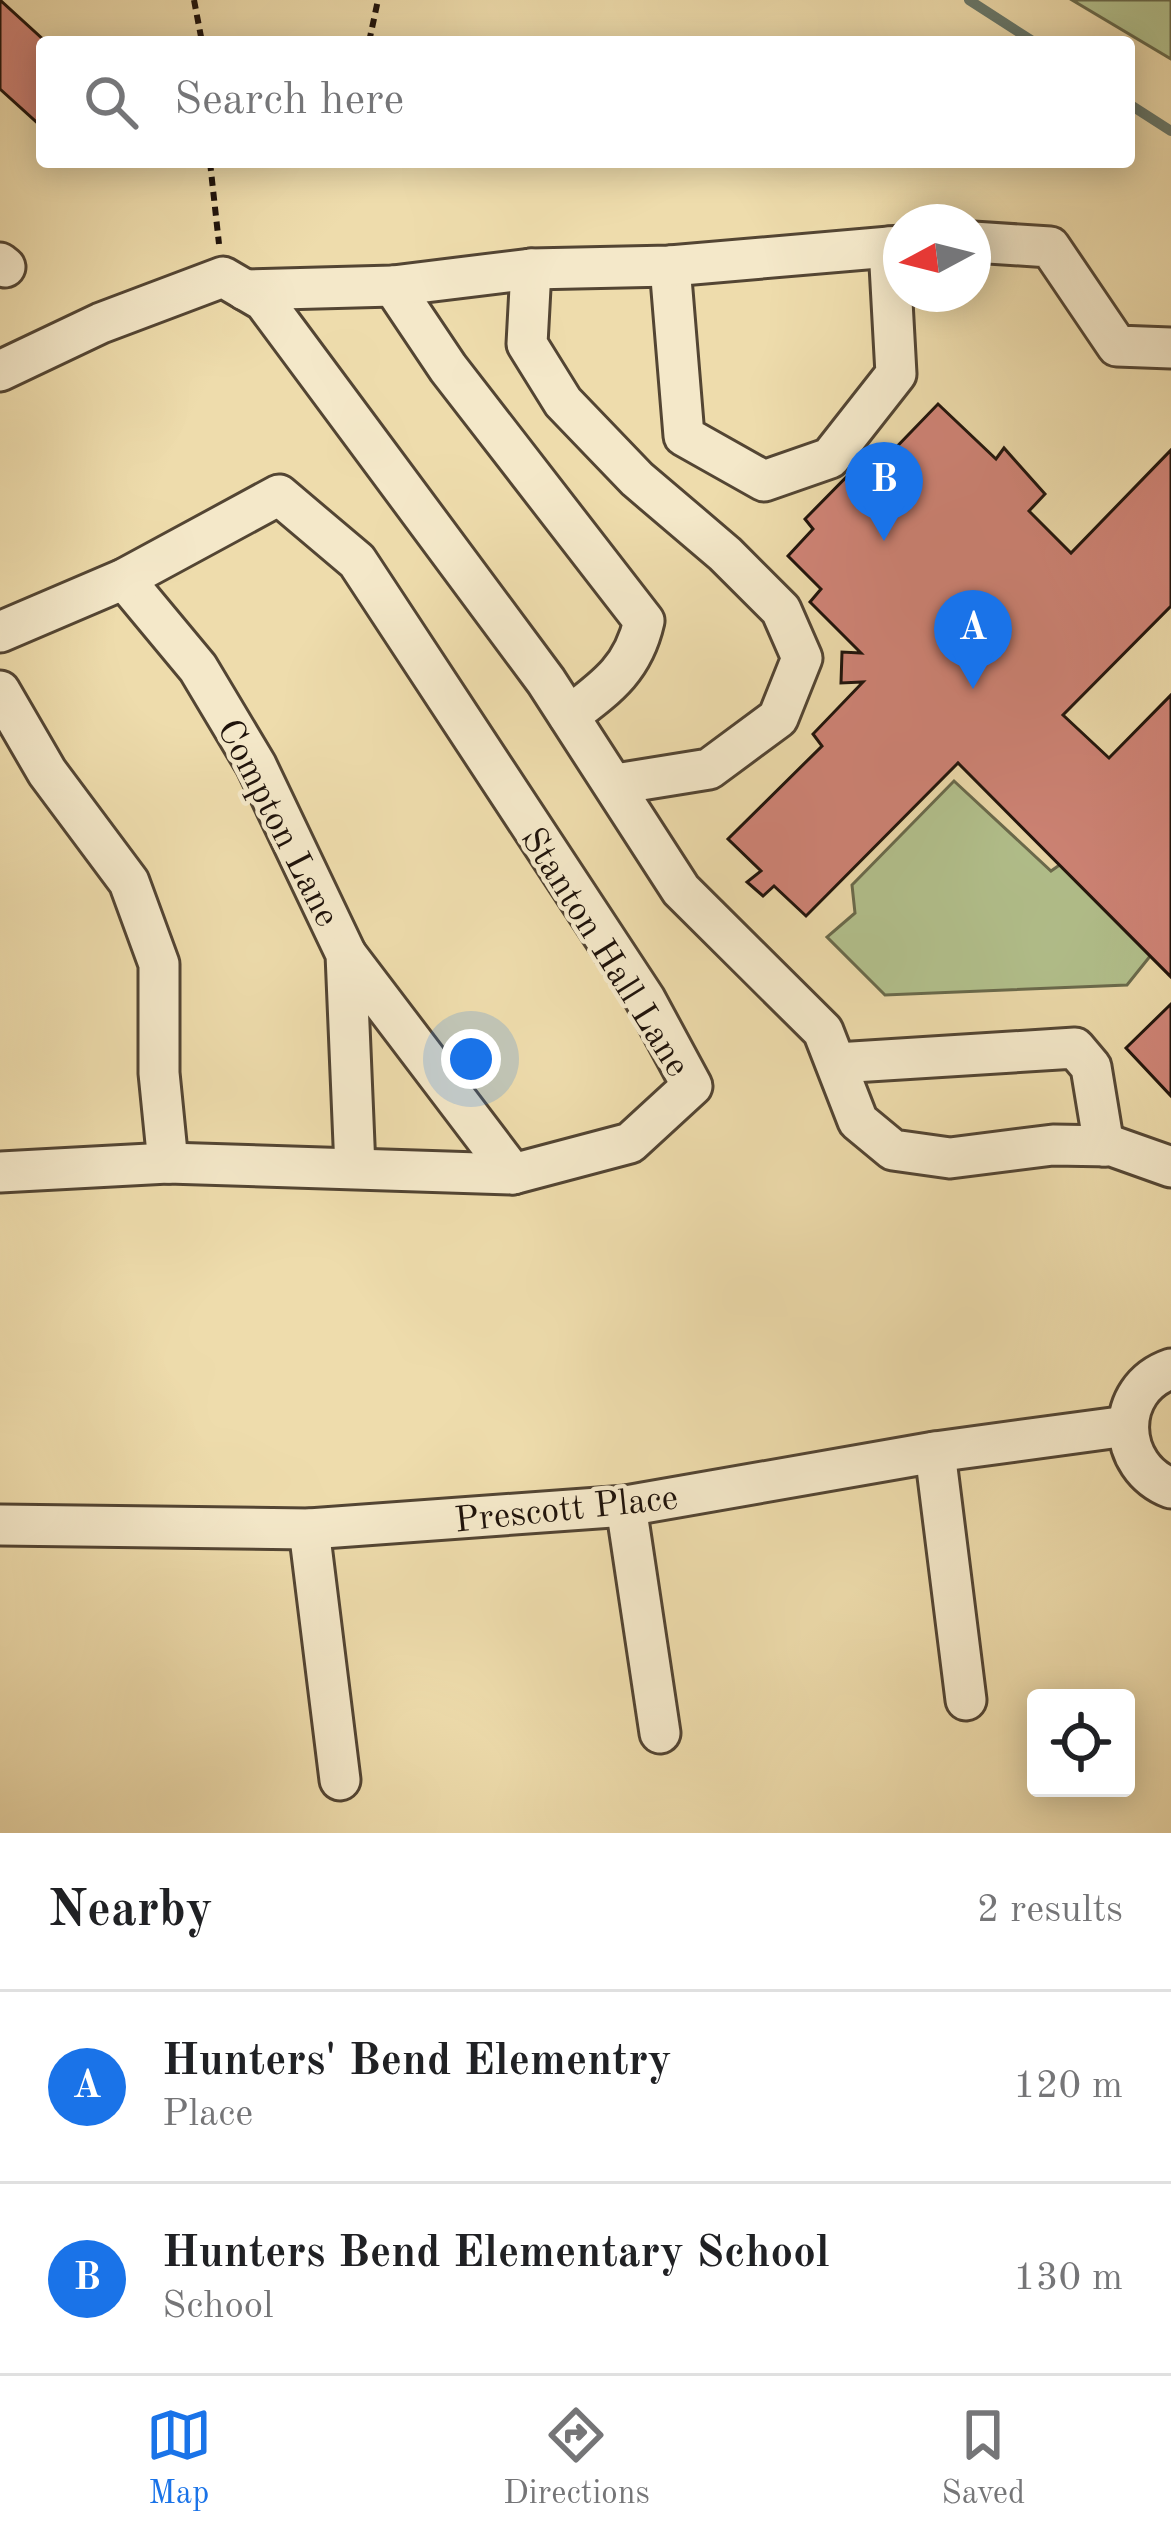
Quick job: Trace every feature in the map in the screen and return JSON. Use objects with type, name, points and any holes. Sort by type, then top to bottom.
[{"type":"street","points":[[991,243],[1050,248],[1117,346],[1171,348]]},
{"type":"street","points":[[0,371],[101,323],[244,290],[393,286],[531,269],[670,266],[883,247]]},
{"type":"street","points":[[670,266],[684,436],[764,481],[830,458],[896,374],[896,312]]},
{"type":"street","points":[[531,269],[527,344],[563,402],[637,479],[725,554],[781,610],[802,658],[778,718],[709,770],[616,784]]},
{"type":"street","points":[[393,286],[448,368],[644,621],[637,653],[621,676],[569,716]]},
{"type":"street","points":[[244,290],[569,716],[682,890],[823,1031],[858,1121],[893,1150],[950,1158],[1054,1144],[1104,1146],[1171,1167]]},
{"type":"street","name":"Stanton Hall Lane","points":[[0,632],[124,579],[279,495],[357,561],[632,979],[692,1086],[630,1143],[513,1174],[168,1163],[0,1172]]},
{"type":"street","name":"Compton Lane","points":[[124,579],[198,668],[256,765],[346,954],[356,1168]]},
{"type":"street","points":[[0,691],[46,772],[129,882],[159,964],[160,1073],[168,1163]]},
{"type":"street","points":[[346,954],[513,1174]]},
{"type":"street","points":[[837,1063],[1075,1048],[1091,1067],[1104,1146]]},
{"type":"street","points":[[1171,1369],[1144,1386],[1127,1426],[1137,1462],[1171,1488]]},
{"type":"street","name":"Prescott Place","points":[[0,1525],[309,1529],[626,1506],[935,1452],[1127,1426]]},
{"type":"street","points":[[935,1452],[966,1700]]},
{"type":"street","points":[[626,1506],[660,1733]]},
{"type":"street","points":[[309,1529],[340,1780]]},
{"type":"path","points":[[194,0],[201,36]]},
{"type":"path","points":[[370,36],[379,0]]},
{"type":"path","points":[[212,168],[244,290]]},
{"type":"green space","points":[[1072,0],[1171,0],[1171,59]]},
{"type":"green space","points":[[954,781],[1051,871],[1061,864],[1151,955],[1127,985],[885,995],[827,937],[855,913],[852,885]]},
{"type":"building","points":[[0,0],[39,36],[36,122],[0,89]]},
{"type":"building","points":[[938,404],[996,459],[1004,448],[1045,494],[1029,511],[1071,553],[1171,450],[1171,606],[1063,715],[1109,758],[1171,695],[1171,977],[958,763],[806,916],[774,886],[763,896],[747,882],[761,871],[728,839],[822,746],[813,734],[863,682],[841,683],[842,652],[861,653],[810,602],[821,589],[788,556],[813,529],[805,519],[871,452],[881,463]]},
{"type":"building","points":[[1171,1004],[1171,1096],[1126,1048]]},
{"type":"waterway","points":[[969,0],[1025,36]]},
{"type":"waterway","points":[[1135,108],[1171,131]]},
{"type":"place","name":"Hunters Bend Elementary School","points":[[884,541]]},
{"type":"place","name":"Hunters' Bend Elementry","points":[[973,689]]}]
